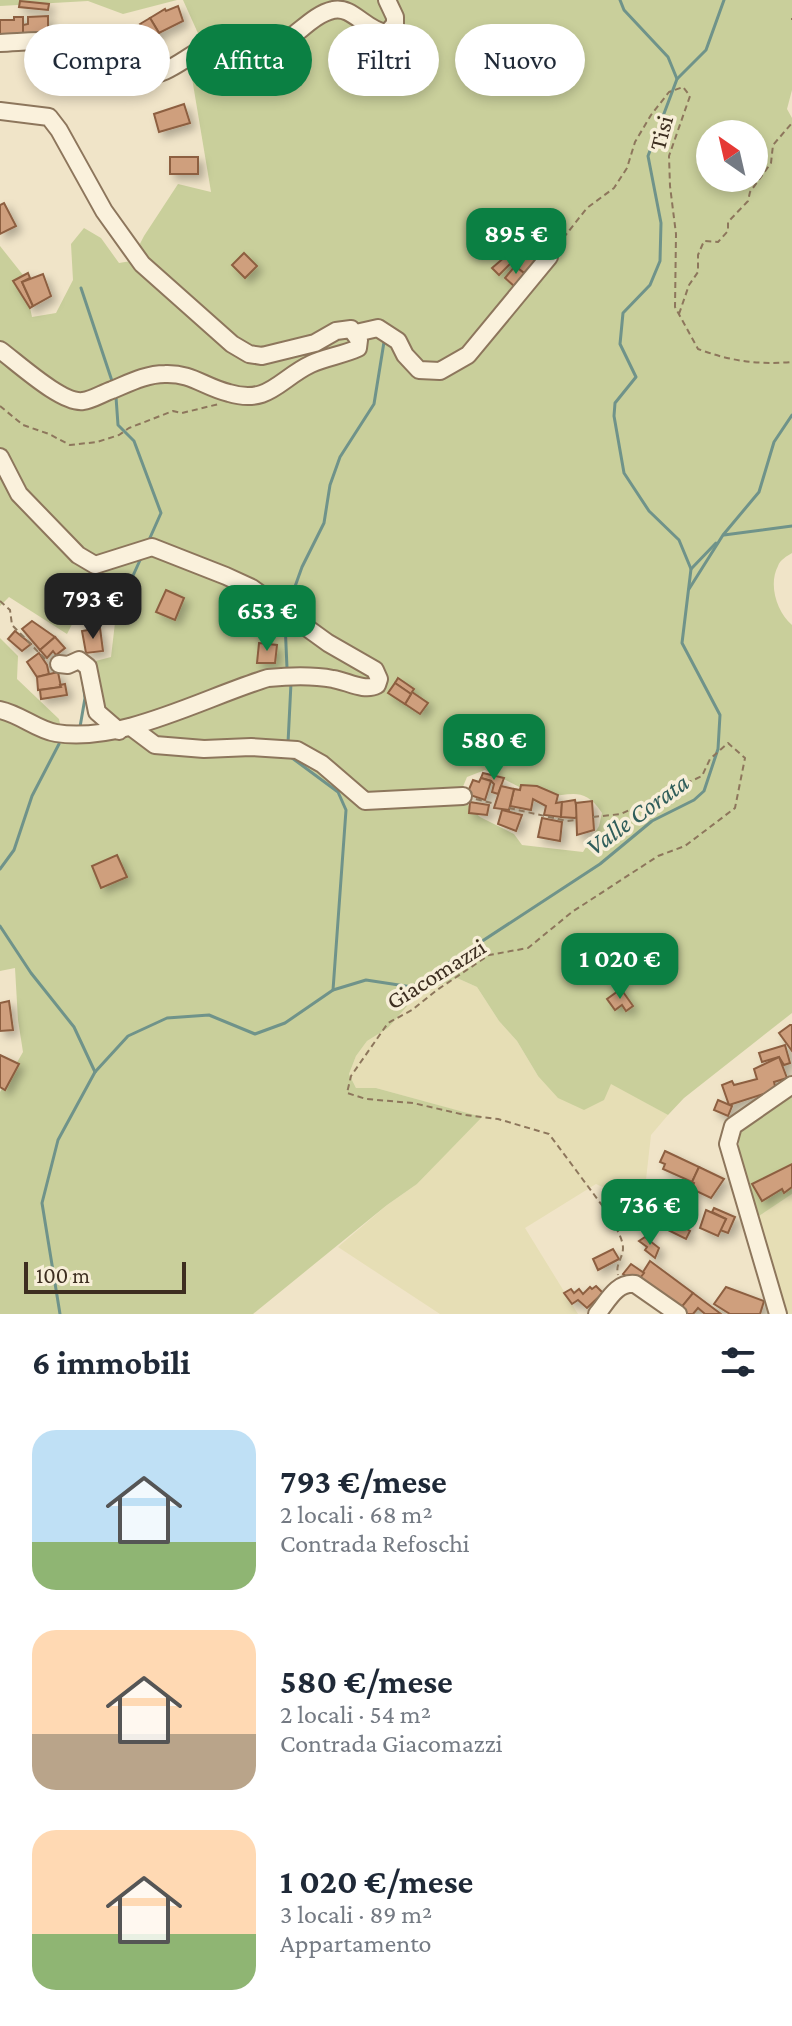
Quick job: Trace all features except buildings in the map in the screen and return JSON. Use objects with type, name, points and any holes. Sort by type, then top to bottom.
[{"type":"street","points":[[0,43],[90,44],[108,50],[133,71],[143,75],[158,73],[212,45],[276,46],[335,9],[345,11],[372,29],[387,33],[395,24],[395,17],[387,0]]},
{"type":"street","points":[[0,111],[49,117],[104,211],[142,264],[157,281],[232,344],[249,354],[262,356],[315,343],[343,329],[351,329],[358,337],[358,348],[315,361],[257,397],[227,393],[188,375],[163,374],[143,377],[82,402],[66,398],[0,350]]},
{"type":"street","points":[[358,337],[378,328],[398,341],[405,355],[419,370],[440,371],[468,355],[549,257]]},
{"type":"street","points":[[0,457],[19,494],[78,555],[95,565],[152,547],[252,588],[301,625],[379,675],[377,685],[371,688],[331,678],[268,678],[125,729],[84,737],[52,733],[0,710]]},
{"type":"street","points":[[59,664],[68,665],[79,660],[88,667],[97,712],[155,745],[297,750],[322,764],[365,801],[463,796]]},
{"type":"street","points":[[778,1314],[728,1144],[733,1126],[792,1085]]},
{"type":"street","points":[[597,1314],[621,1285],[635,1284],[678,1314]]},
{"type":"path","name":"Tisi","points":[[549,257],[587,208],[614,188],[627,168],[635,142],[651,115],[669,92],[683,87],[690,96],[669,156],[676,234],[675,307],[698,349],[737,361],[761,364],[792,362]]},
{"type":"path","points":[[679,316],[689,285],[698,272],[698,255],[704,241],[718,242],[728,231],[728,222],[748,201],[750,192],[771,163],[773,145],[792,123]]},
{"type":"path","points":[[0,406],[23,425],[70,445],[97,442],[119,435],[173,411],[182,413],[226,404]]},
{"type":"path","points":[[0,601],[10,610],[12,625],[50,663],[59,664]]},
{"type":"path","name":"Giacomazzi","points":[[593,817],[621,814],[702,776],[710,759],[728,743],[745,758],[735,808],[685,846],[658,856],[622,878],[572,912],[528,948],[489,955],[412,1010],[388,1023],[351,1076],[347,1093],[366,1099],[413,1103],[498,1119],[549,1134],[610,1216],[623,1245],[616,1270],[621,1285]]},
{"type":"path","points":[[463,796],[495,804]]},
{"type":"path","points":[[509,808],[567,821],[576,820]]},
{"type":"shaded area","points":[[457,978],[477,987],[499,1021],[517,1041],[538,1076],[611,1083],[668,1115],[651,1135],[643,1206],[596,1184],[525,1228],[578,1314],[440,1314],[338,1247],[417,1184],[481,1117],[376,1088],[356,1088],[349,1074],[356,1056],[367,1041],[388,1028],[408,1005],[431,989]]},
{"type":"shaded area","points":[[792,1194],[792,1314],[783,1314],[756,1218]]},
{"type":"green space","points":[[0,0],[177,0],[123,14],[88,1],[0,6]]},
{"type":"green space","points":[[183,0],[792,0],[792,90],[787,109],[792,118],[792,553],[779,564],[774,590],[778,606],[792,625],[792,1013],[684,1098],[668,1115],[611,1084],[604,1100],[584,1110],[558,1098],[538,1076],[517,1041],[499,1021],[477,987],[457,978],[431,989],[408,1005],[388,1028],[367,1041],[356,1056],[349,1074],[356,1088],[376,1088],[482,1117],[417,1184],[253,1314],[0,1314],[0,1092],[23,1052],[15,968],[0,971],[0,638],[18,656],[17,679],[59,719],[63,738],[111,732],[84,664],[111,657],[116,614],[83,603],[67,634],[9,597],[0,606],[0,246],[23,275],[32,317],[56,313],[73,280],[71,244],[84,228],[101,238],[119,263],[131,261],[178,184],[211,192],[195,96],[312,96],[312,24],[194,24]],"holes":[[[485,770],[543,796],[578,794],[594,803],[602,813],[599,826],[583,852],[522,845],[514,834],[480,817],[459,796],[467,777]]]},
{"type":"green space","points":[[792,1088],[792,1194],[756,1218],[739,1150],[739,1127]]},
{"type":"waterway","name":"Valle Corata","points":[[60,1314],[42,1203],[58,1140],[95,1072],[128,1036],[167,1018],[209,1015],[255,1034],[285,1023],[333,990],[366,980],[412,987],[600,864],[652,821],[694,800],[704,791],[718,749],[720,715],[682,643],[691,569],[679,540],[649,511],[624,473],[614,416],[615,403],[636,377],[620,344],[623,313],[650,285],[660,261],[661,223],[648,156],[677,79],[668,57],[624,10],[620,0]]},
{"type":"waterway","points":[[677,79],[706,50],[724,0]]},
{"type":"waterway","points":[[81,288],[112,381]]},
{"type":"waterway","points":[[288,606],[302,567],[324,523],[330,485],[340,457],[374,404],[384,342]]},
{"type":"waterway","points":[[116,397],[118,425],[134,441],[161,513],[149,540]]},
{"type":"waterway","points":[[689,589],[723,535],[759,492],[774,442],[792,415]]},
{"type":"waterway","points":[[724,535],[792,526]]},
{"type":"waterway","points":[[691,569],[716,543]]},
{"type":"waterway","points":[[117,611],[141,558]]},
{"type":"waterway","points":[[285,622],[287,668]]},
{"type":"waterway","points":[[80,727],[85,698],[83,682]]},
{"type":"waterway","points":[[288,743],[291,683]]},
{"type":"waterway","points":[[0,869],[14,850],[32,796],[59,744]]},
{"type":"waterway","points":[[288,755],[338,792],[346,810],[333,990]]},
{"type":"waterway","points":[[0,926],[31,973],[74,1027],[95,1072]]}]
